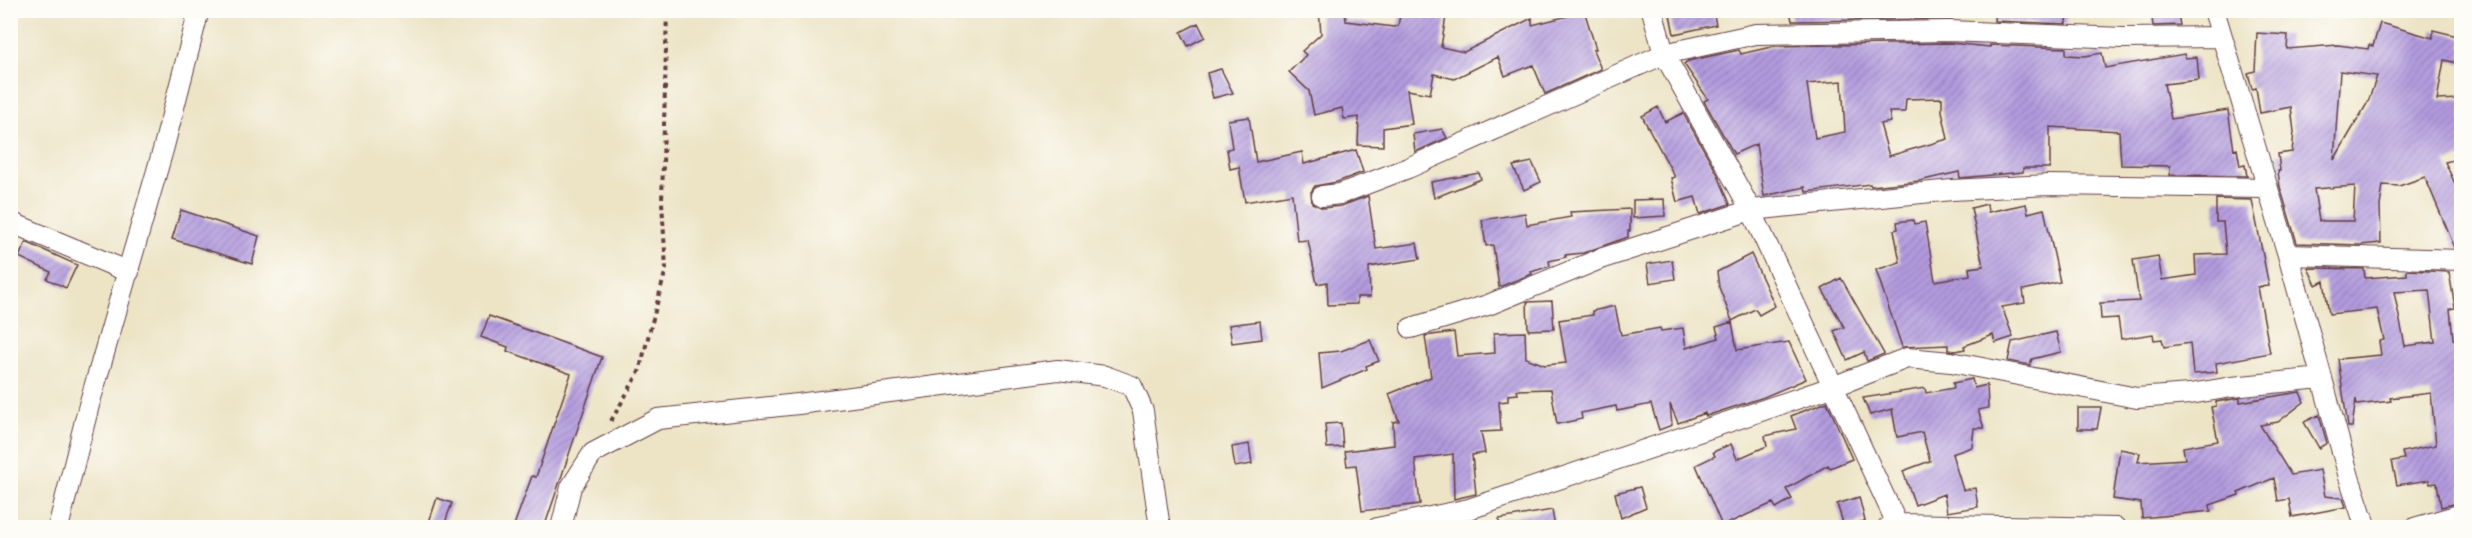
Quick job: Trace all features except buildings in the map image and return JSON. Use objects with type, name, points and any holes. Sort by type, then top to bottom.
[{"type":"street","points":[[58,528],[89,405],[184,75],[199,10]]},
{"type":"street","points":[[1652,10],[1664,54],[1751,210],[1834,386],[1894,526],[2116,528]]},
{"type":"street","points":[[2214,10],[2288,255],[2349,477],[2366,528]]},
{"type":"street","points":[[1322,196],[1340,194],[1408,168],[1664,54],[1756,34],[1949,31],[2123,38],[2222,37]]},
{"type":"street","points":[[1411,328],[1488,305],[1600,259],[1751,210],[1952,190],[2048,184],[2268,188]]},
{"type":"street","points":[[10,222],[129,272]]},
{"type":"street","points":[[2288,255],[2462,260]]},
{"type":"street","points":[[1377,528],[1469,509],[1834,386],[1907,358],[1951,362],[2137,398],[2321,378]]},
{"type":"street","points":[[561,528],[571,487],[593,453],[658,419],[798,404],[1058,370],[1105,376],[1132,386],[1143,411],[1160,528]]},
{"type":"street","points":[[2414,528],[2462,514]]},
{"type":"path","points":[[610,423],[639,372],[666,269],[662,202],[667,10]]}]
